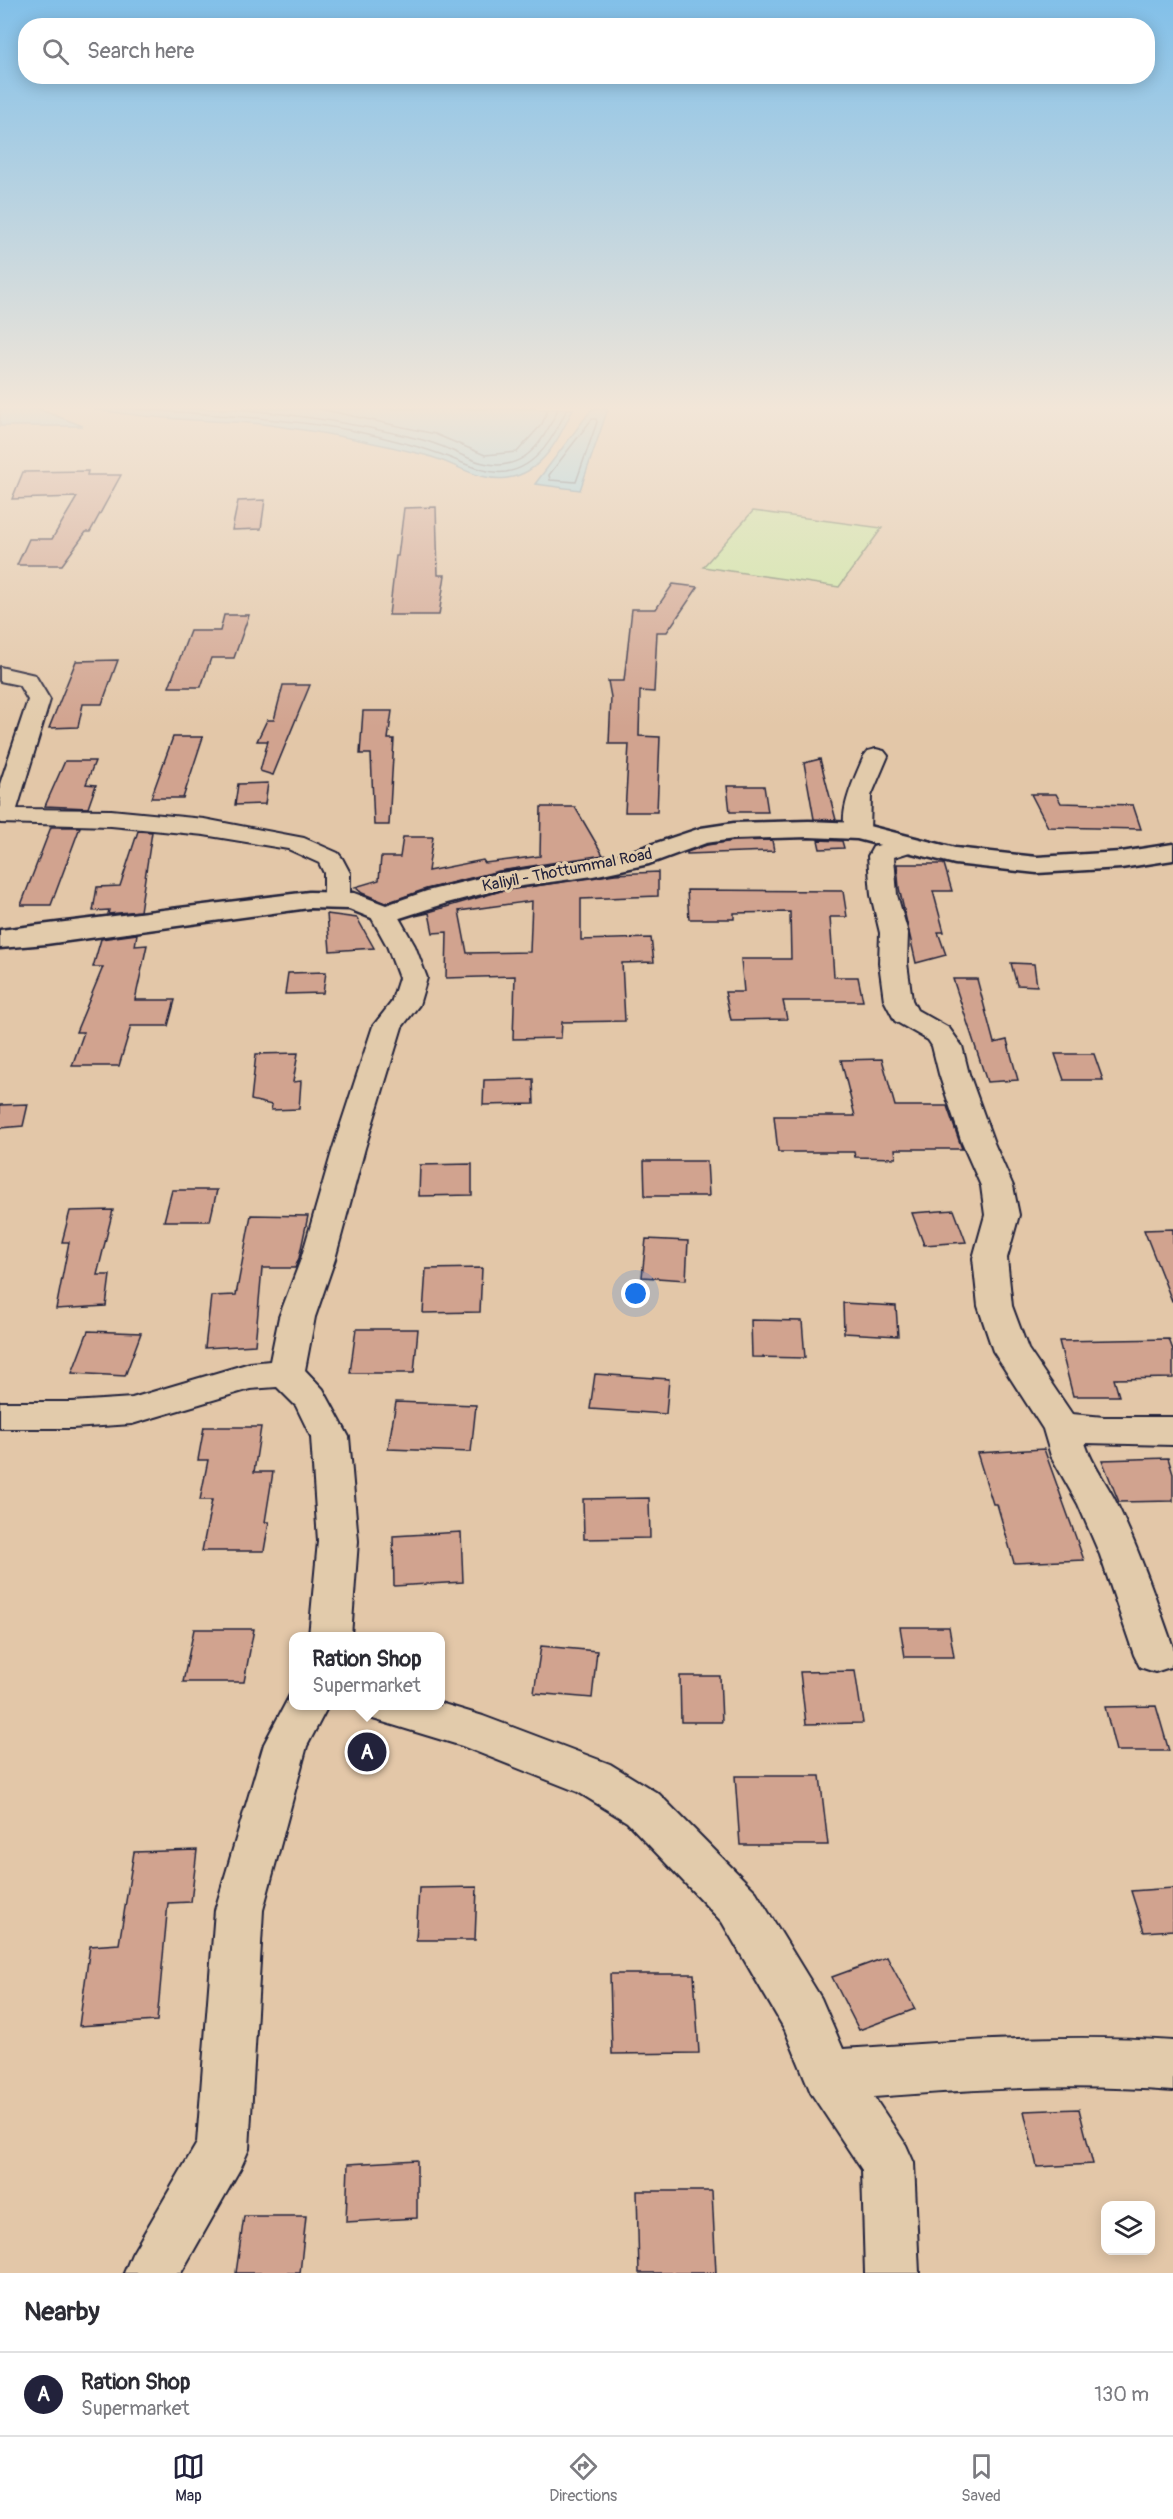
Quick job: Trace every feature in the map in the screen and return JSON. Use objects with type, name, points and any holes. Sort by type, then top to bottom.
[{"type":"main road","name":"Kaliyil - Thottummal Road","points":[[384,915],[437,897],[500,881],[542,877],[639,858],[701,836],[744,831],[857,831],[955,856],[1037,865],[1121,860],[1173,852]]},
{"type":"main road","points":[[0,939],[46,936],[309,900],[336,899],[369,906],[384,915]]},
{"type":"street","points":[[0,674],[27,680],[39,700],[2,816],[111,818],[204,827],[295,843],[329,858],[337,873],[336,899]]},
{"type":"street","points":[[857,831],[859,796],[876,756]]},
{"type":"street","points":[[907,844],[882,852],[881,856],[884,895],[894,933],[893,963],[898,1000],[905,1015],[939,1034],[947,1046],[954,1074],[998,1196],[1002,1215],[990,1258],[994,1306],[1011,1351],[1061,1427],[1070,1456],[1097,1503],[1120,1555],[1155,1654]]},
{"type":"street","points":[[286,1374],[297,1317],[318,1259],[349,1148],[388,1026],[405,1005],[413,978],[401,946],[384,915]]},
{"type":"street","points":[[0,1415],[72,1415],[132,1411],[250,1376],[286,1374],[310,1398],[330,1437],[338,1541],[330,1632]]},
{"type":"street","points":[[1061,1427],[1104,1431],[1173,1431]]},
{"type":"street","points":[[151,2273],[223,2149],[239,1910],[286,1744],[304,1710]]},
{"type":"street","points":[[402,1710],[468,1729],[594,1778],[643,1808],[740,1907],[804,2015],[829,2075],[888,2163],[892,2273]]},
{"type":"street","points":[[829,2075],[967,2066],[1122,2061],[1173,2066]]},
{"type":"green space","points":[[749,515],[784,515],[882,528],[839,587],[703,567]]},
{"type":"building","points":[[66,515],[99,515],[90,532],[86,532],[62,565],[17,565],[29,539],[52,539]]},
{"type":"building","points":[[235,515],[263,515],[261,529],[232,530]]},
{"type":"building","points":[[403,515],[436,515],[438,575],[445,575],[439,615],[389,615],[396,556],[398,556]]},
{"type":"building","points":[[673,584],[698,587],[667,632],[657,632],[654,692],[640,691],[639,736],[660,737],[657,812],[625,812],[629,744],[609,744],[611,697],[608,681],[624,681],[632,609],[656,609]]},
{"type":"building","points":[[224,615],[249,615],[234,658],[211,658],[201,687],[169,687],[190,631],[220,631]]},
{"type":"building","points":[[118,660],[102,704],[83,704],[78,727],[49,728],[76,661]]},
{"type":"building","points":[[283,685],[310,685],[273,775],[260,771],[268,741],[257,741],[267,720],[274,720]]},
{"type":"building","points":[[363,711],[392,711],[388,739],[394,739],[389,825],[374,825],[371,754],[360,754]]},
{"type":"building","points":[[173,737],[203,737],[183,798],[151,798]]},
{"type":"building","points":[[820,759],[836,820],[814,819],[804,763]]},
{"type":"building","points":[[65,761],[95,761],[86,784],[96,785],[88,808],[45,806]]},
{"type":"building","points":[[268,783],[265,804],[235,805],[238,784]]},
{"type":"building","points":[[727,786],[764,786],[768,812],[730,812]]},
{"type":"building","points":[[1031,794],[1056,794],[1061,803],[1133,805],[1141,829],[1048,827]]},
{"type":"building","points":[[541,807],[575,807],[603,855],[499,871],[426,889],[386,903],[362,893],[355,887],[379,880],[381,857],[400,857],[403,837],[433,837],[428,871],[483,860],[485,863],[540,856]]},
{"type":"building","points":[[51,827],[80,827],[51,905],[21,905]]},
{"type":"building","points":[[138,831],[152,832],[140,911],[108,914],[109,910],[93,911],[97,887],[120,886]]},
{"type":"building","points":[[772,840],[774,851],[687,854],[687,852],[707,845],[734,841]]},
{"type":"building","points":[[818,840],[842,841],[844,848],[820,849]]},
{"type":"building","points":[[897,864],[944,864],[952,891],[933,891],[944,932],[938,932],[946,955],[916,963],[899,888]]},
{"type":"building","points":[[658,872],[658,896],[581,899],[581,940],[651,938],[654,962],[622,963],[625,1021],[562,1022],[561,1038],[513,1039],[515,976],[446,978],[447,932],[433,933],[429,913],[415,916],[501,891],[615,874]],"holes":[[[532,901],[530,952],[467,953],[459,911]]]},
{"type":"building","points":[[687,890],[843,891],[847,917],[830,917],[834,977],[858,977],[863,1001],[783,1001],[787,1019],[731,1020],[725,992],[744,992],[741,959],[791,959],[790,912],[734,913],[734,919],[689,919]]},
{"type":"building","points":[[327,914],[357,918],[374,948],[330,951]]},
{"type":"building","points":[[137,934],[135,946],[147,945],[135,1000],[175,1000],[168,1026],[131,1026],[119,1066],[72,1066],[84,1032],[76,1032],[103,967],[93,967],[101,939]]},
{"type":"building","points":[[1011,963],[1034,964],[1037,986],[1017,985]]},
{"type":"building","points":[[326,972],[323,993],[285,994],[288,973]]},
{"type":"building","points":[[953,979],[977,979],[994,1043],[1007,1040],[1018,1080],[987,1082]]},
{"type":"building","points":[[298,1053],[293,1082],[301,1081],[299,1109],[271,1110],[272,1105],[251,1100],[256,1054]]},
{"type":"building","points":[[1055,1054],[1094,1054],[1103,1080],[1064,1080]]},
{"type":"building","points":[[882,1059],[895,1106],[947,1106],[962,1149],[895,1149],[896,1158],[855,1157],[854,1152],[778,1152],[774,1116],[855,1116],[841,1060]]},
{"type":"building","points":[[533,1079],[534,1104],[483,1105],[484,1080]]},
{"type":"building","points":[[28,1104],[23,1126],[0,1128],[0,1105]]},
{"type":"building","points":[[644,1161],[707,1161],[709,1196],[645,1196]]},
{"type":"building","points":[[472,1164],[472,1195],[419,1196],[420,1165]]},
{"type":"building","points":[[172,1190],[217,1190],[210,1221],[164,1221]]},
{"type":"building","points":[[113,1210],[97,1275],[110,1275],[106,1306],[56,1309],[69,1242],[62,1242],[70,1211]]},
{"type":"building","points":[[954,1210],[966,1242],[924,1245],[912,1213]]},
{"type":"building","points":[[251,1215],[308,1216],[299,1258],[295,1268],[262,1268],[255,1345],[205,1348],[211,1296],[236,1295]]},
{"type":"building","points":[[1173,1229],[1173,1301],[1172,1301],[1144,1230]]},
{"type":"building","points":[[646,1239],[688,1241],[686,1280],[642,1277]]},
{"type":"building","points":[[482,1268],[480,1312],[423,1313],[426,1269]]},
{"type":"building","points":[[843,1303],[896,1306],[898,1336],[844,1333]]},
{"type":"building","points":[[751,1320],[802,1321],[805,1358],[752,1357]]},
{"type":"building","points":[[356,1329],[418,1329],[414,1373],[350,1373]]},
{"type":"building","points":[[88,1331],[141,1333],[125,1376],[72,1373]]},
{"type":"building","points":[[1169,1339],[1173,1350],[1173,1378],[1114,1379],[1119,1396],[1073,1396],[1059,1341]]},
{"type":"building","points":[[595,1374],[669,1379],[666,1414],[590,1409]]},
{"type":"building","points":[[396,1402],[476,1405],[471,1452],[388,1449]]},
{"type":"building","points":[[204,1427],[261,1427],[254,1472],[273,1472],[265,1522],[269,1522],[264,1551],[202,1551],[212,1500],[200,1500],[208,1460],[198,1460]]},
{"type":"building","points":[[1044,1449],[1084,1560],[1014,1563],[997,1504],[993,1504],[977,1453]]},
{"type":"building","points":[[1168,1458],[1173,1474],[1173,1501],[1119,1502],[1102,1460]]},
{"type":"building","points":[[649,1498],[650,1538],[584,1539],[583,1499]]},
{"type":"building","points":[[461,1532],[463,1582],[394,1586],[393,1536]]},
{"type":"building","points":[[900,1627],[949,1627],[954,1657],[905,1657]]},
{"type":"building","points":[[194,1629],[254,1629],[244,1682],[183,1682]]},
{"type":"building","points":[[541,1646],[597,1651],[592,1698],[534,1693]]},
{"type":"building","points":[[855,1671],[863,1723],[806,1724],[800,1672]]},
{"type":"building","points":[[680,1676],[720,1676],[722,1722],[681,1722]]},
{"type":"building","points":[[1156,1706],[1169,1751],[1116,1751],[1105,1707]]},
{"type":"building","points":[[735,1776],[820,1776],[828,1845],[740,1845]]},
{"type":"building","points":[[197,1850],[191,1902],[168,1903],[157,2021],[79,2026],[90,1946],[119,1944],[134,1852]]},
{"type":"building","points":[[477,1887],[475,1940],[416,1940],[419,1888]]},
{"type":"building","points":[[1173,1888],[1173,1930],[1144,1932],[1131,1891]]},
{"type":"building","points":[[887,1957],[915,2009],[859,2030],[832,1977]]},
{"type":"building","points":[[610,1974],[694,1974],[699,2053],[612,2054]]},
{"type":"building","points":[[1079,2109],[1093,2164],[1037,2167],[1024,2111]]},
{"type":"building","points":[[417,2160],[417,2218],[346,2222],[348,2164]]},
{"type":"building","points":[[637,2191],[712,2191],[716,2273],[639,2273]]},
{"type":"building","points":[[244,2216],[306,2216],[300,2273],[236,2273]]},
{"type":"place","name":"Ration Shop","points":[[367,1752]]}]
